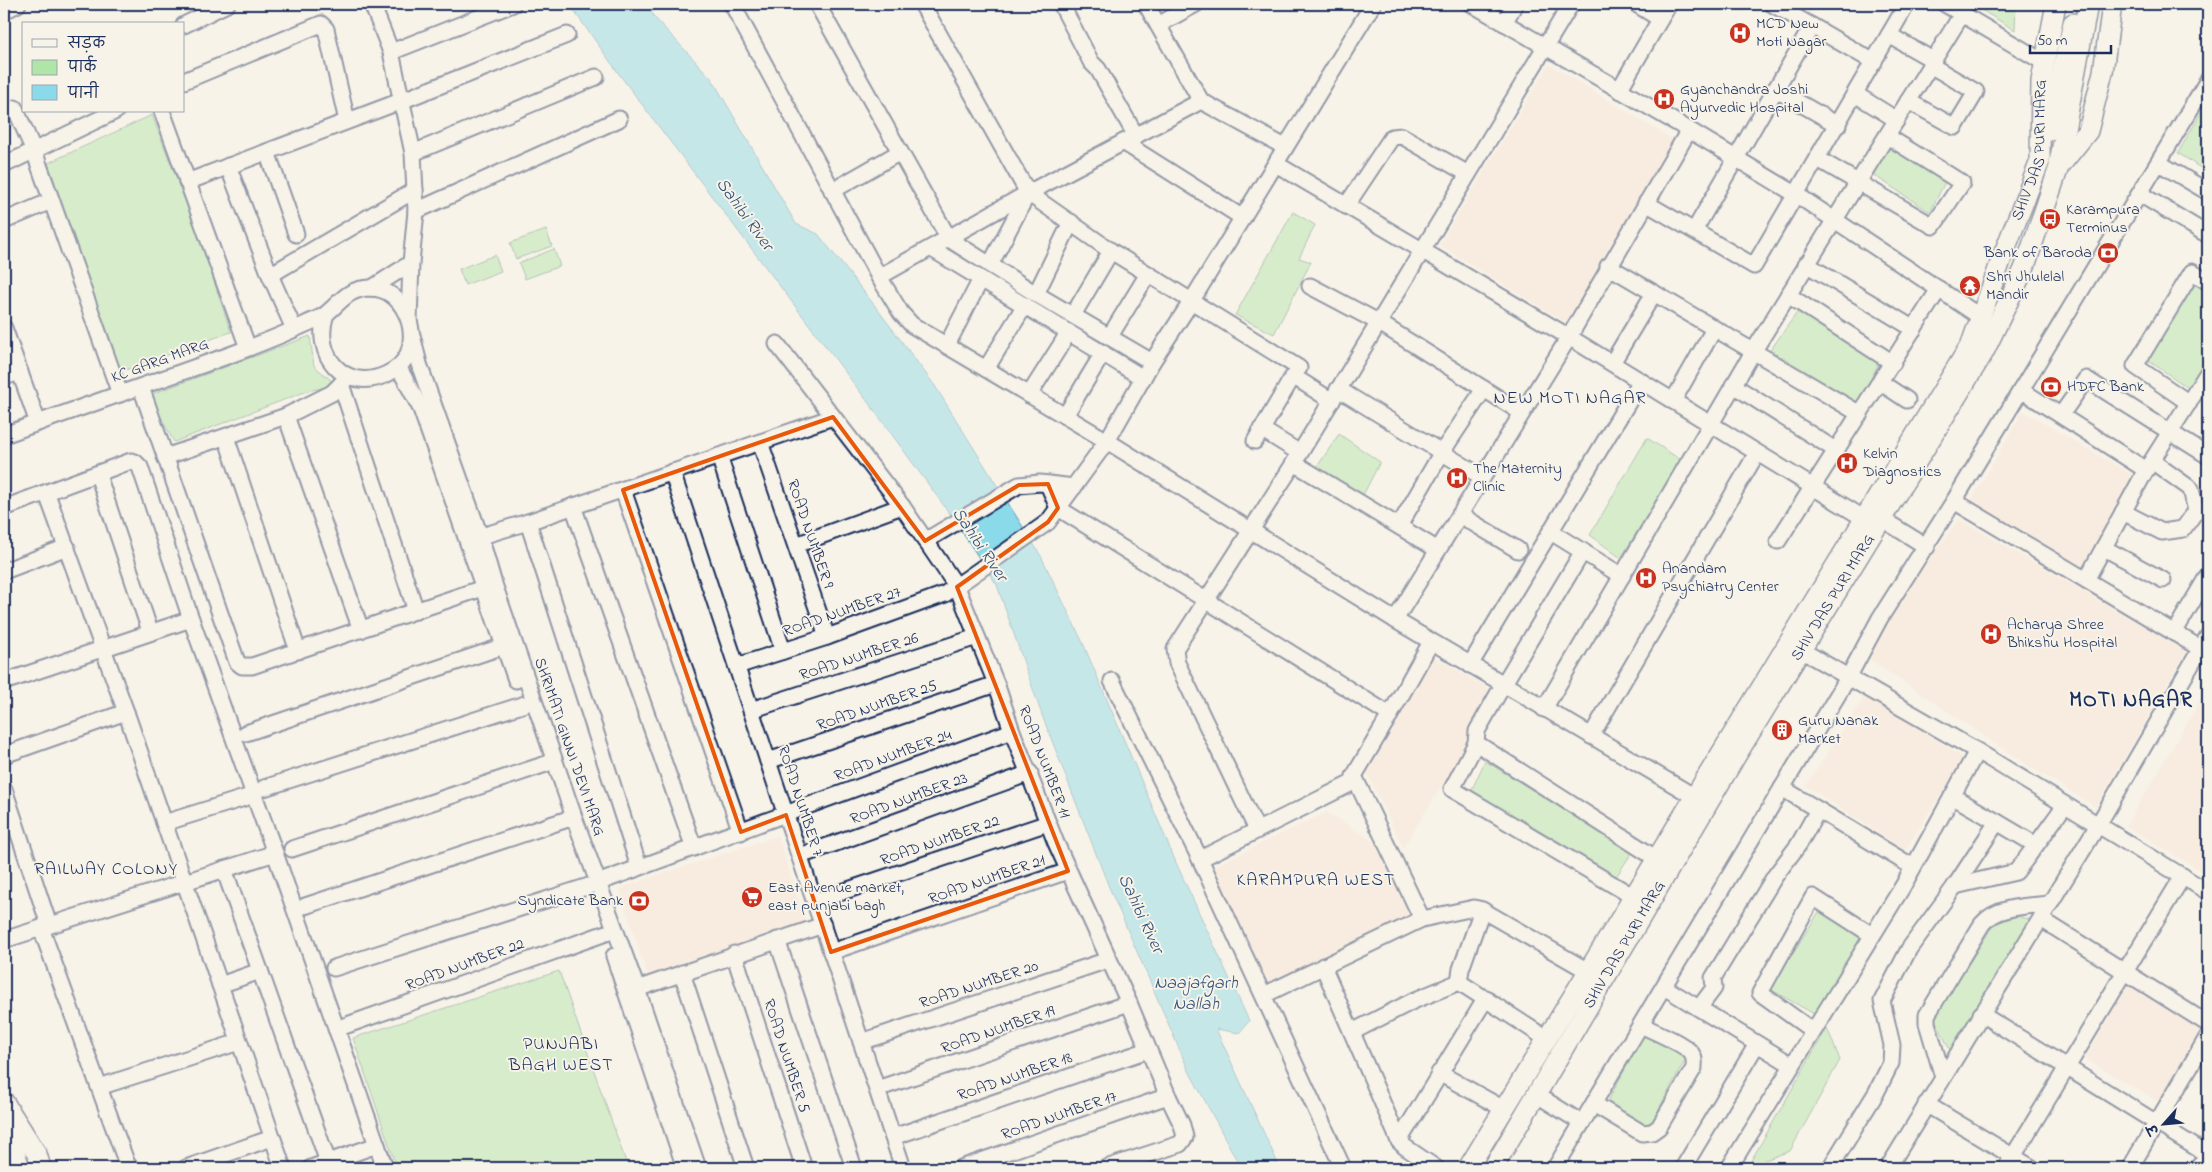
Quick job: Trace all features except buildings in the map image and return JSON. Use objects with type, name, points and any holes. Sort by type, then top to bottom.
[{"type":"main road","name":"SHIV DAS PURI MARG","points":[[1493,1168],[1736,756],[1801,650],[1971,344],[2040,161],[2041,81],[2056,4]]},
{"type":"main road","points":[[2040,161],[2072,27],[2075,4]]},
{"type":"main road","points":[[2058,167],[2088,4]]},
{"type":"main road","name":"SHIV DAS PURI MARG","points":[[1468,1168],[1695,797],[1873,519],[1984,352],[2024,269],[2058,167],[2088,131],[2103,72],[2112,4]]},
{"type":"main road","points":[[4,1102],[37,1154],[41,1168]]},
{"type":"main road","points":[[4,1119],[20,1168]]},
{"type":"street","points":[[4,11],[18,4]]},
{"type":"street","points":[[185,24],[196,10],[227,4]]},
{"type":"street","name":"SHRIMATI GINNI DEVI MARG","points":[[372,4],[391,52],[414,153],[416,211],[411,263],[411,328],[420,364],[474,538],[483,588],[565,820],[593,884],[606,933],[632,991],[685,1168]]},
{"type":"street","points":[[391,52],[513,4]]},
{"type":"street","points":[[732,4],[879,277],[906,319],[946,346],[1107,441],[1250,532],[1431,642],[1695,797]]},
{"type":"street","points":[[817,4],[949,239],[1036,294],[1152,362]]},
{"type":"street","points":[[922,4],[1028,194],[1111,251],[1300,368]]},
{"type":"street","points":[[1054,4],[1061,4],[1091,62],[1098,70],[1130,139],[1243,218]]},
{"type":"street","points":[[1146,4],[1201,101],[1285,147]]},
{"type":"street","points":[[1158,25],[1196,4]]},
{"type":"street","name":"ROAD NUMBER 27","points":[[736,666],[827,637],[945,594],[1048,522],[1107,441],[1152,362],[1243,218],[1373,4]]},
{"type":"street","points":[[1472,4],[1797,195],[1982,318]]},
{"type":"street","points":[[1504,23],[1515,4]]},
{"type":"street","points":[[1257,830],[1175,656],[1175,649],[1297,458],[1571,4]]},
{"type":"street","points":[[1636,4],[1660,19]]},
{"type":"street","points":[[1619,90],[1669,4]]},
{"type":"street","points":[[1772,4],[1874,62]]},
{"type":"street","points":[[1646,203],[1754,266],[1908,4]]},
{"type":"street","points":[[1945,4],[2045,63]]},
{"type":"street","points":[[1544,709],[1733,385],[1962,14]]},
{"type":"street","points":[[185,81],[321,24],[326,28],[347,121]]},
{"type":"street","points":[[1694,231],[1812,26]]},
{"type":"street","points":[[188,182],[401,101],[567,35]]},
{"type":"street","points":[[1889,35],[1976,92],[1955,127],[1908,101]]},
{"type":"street","points":[[414,153],[596,77]]},
{"type":"street","points":[[1555,1168],[1849,676],[1880,618],[1927,547],[2158,163],[2202,104],[2208,80]]},
{"type":"street","points":[[1775,90],[1838,125]]},
{"type":"street","points":[[1855,94],[1897,120]]},
{"type":"street","points":[[879,277],[1201,101]]},
{"type":"street","points":[[14,108],[34,151],[120,394]]},
{"type":"street","points":[[4,165],[114,112]]},
{"type":"street","points":[[162,112],[248,348]]},
{"type":"street","points":[[416,211],[619,120]]},
{"type":"street","points":[[1395,620],[1569,337],[1608,266],[1688,130]]},
{"type":"street","points":[[1346,206],[1392,137],[1402,136],[1468,174]]},
{"type":"street","points":[[1818,158],[1933,226],[1962,183],[1887,136]]},
{"type":"street","points":[[267,152],[296,234]]},
{"type":"street","points":[[832,191],[900,152]]},
{"type":"street","points":[[2158,163],[2208,192]]},
{"type":"street","points":[[1276,164],[1569,337],[1814,488],[1927,547]]},
{"type":"street","points":[[228,166],[292,330],[308,334],[322,343]]},
{"type":"street","points":[[270,275],[415,190]]},
{"type":"street","points":[[990,265],[1028,194]]},
{"type":"street","points":[[2140,194],[2208,235]]},
{"type":"street","points":[[4,221],[51,201]]},
{"type":"street","points":[[1036,294],[1071,222]]},
{"type":"street","points":[[932,249],[1143,378]]},
{"type":"street","points":[[1073,315],[1111,251]]},
{"type":"street","points":[[411,263],[372,288],[349,294],[339,300],[326,314],[321,335],[328,358],[344,381],[416,611]]},
{"type":"street","points":[[1806,264],[1914,329]]},
{"type":"street","points":[[1608,266],[1860,414]]},
{"type":"street","points":[[2189,403],[2135,366],[2192,272],[2208,282]]},
{"type":"street","points":[[1110,336],[1148,274]]},
{"type":"street","points":[[946,346],[981,279]]},
{"type":"street","points":[[1310,286],[1378,322],[1522,413]]},
{"type":"street","points":[[165,457],[286,416],[332,393],[344,381],[376,379],[399,368],[408,354],[411,328],[396,300],[386,293],[372,288]]},
{"type":"street","points":[[1778,541],[1814,488],[1939,289]]},
{"type":"street","points":[[1612,363],[1654,292]]},
{"type":"street","points":[[1788,295],[1893,362]]},
{"type":"street","points":[[986,369],[1025,305]]},
{"type":"street","name":"KC GARG MARG","points":[[4,435],[248,348],[326,314]]},
{"type":"street","points":[[4,328],[38,423]]},
{"type":"street","points":[[1673,401],[1714,329]]},
{"type":"street","points":[[1029,395],[1069,332]]},
{"type":"street","name":"ROAD NUMBER 11","points":[[777,344],[902,506],[929,538],[960,585],[977,637],[1048,823],[1108,960],[1130,1003],[1148,1050],[1182,1125],[1184,1140],[1180,1144],[1113,1167]]},
{"type":"street","points":[[1065,416],[1104,353]]},
{"type":"street","name":"SHRIMATI GINNI DEVI MARG","points":[[399,368],[421,409],[497,593],[593,884],[698,1168]]},
{"type":"street","points":[[4,377],[20,372]]},
{"type":"street","points":[[2086,580],[2149,465],[2208,372]]},
{"type":"street","points":[[1438,550],[1297,458],[1258,435],[1292,378],[1335,395],[1442,452],[1482,477]]},
{"type":"street","points":[[2061,415],[2086,379],[2208,456]]},
{"type":"street","points":[[1470,665],[1641,381]]},
{"type":"street","points":[[1880,382],[1908,400]]},
{"type":"street","points":[[1733,385],[1837,451]]},
{"type":"street","points":[[141,386],[237,662],[242,666],[252,666],[483,588]]},
{"type":"street","points":[[1399,526],[1442,452],[1484,389]]},
{"type":"street","points":[[2021,390],[2191,489],[2196,511],[2183,529],[2162,532],[2123,512]]},
{"type":"street","points":[[286,416],[361,630]]},
{"type":"street","points":[[474,538],[528,522],[834,417]]},
{"type":"street","points":[[226,436],[298,651]]},
{"type":"street","name":"ROAD NUMBER 9","points":[[760,442],[827,637]]},
{"type":"street","points":[[1591,736],[1757,452]]},
{"type":"street","points":[[719,456],[783,651]]},
{"type":"street","points":[[4,508],[47,494],[131,461],[140,467],[191,619],[259,791],[275,853],[385,1168]]},
{"type":"street","name":"ROAD NUMBER 7","points":[[672,472],[903,1168]]},
{"type":"street","points":[[98,475],[150,631]]},
{"type":"street","points":[[1048,484],[1058,508],[1390,715]]},
{"type":"street","points":[[929,538],[1019,485],[1048,484],[1074,487]]},
{"type":"street","points":[[623,490],[741,832]]},
{"type":"street","points":[[47,494],[104,648],[283,1168]]},
{"type":"street","points":[[1888,1168],[2206,646],[2174,633],[1954,501]]},
{"type":"street","points":[[574,506],[694,848]]},
{"type":"street","points":[[796,545],[902,506]]},
{"type":"street","points":[[1460,515],[1518,550]]},
{"type":"street","points":[[528,522],[639,867]]},
{"type":"street","points":[[1550,532],[1622,576]]},
{"type":"street","points":[[4,571],[67,547]]},
{"type":"street","points":[[2104,548],[2163,580]]},
{"type":"street","points":[[1583,551],[1477,731],[1476,743],[1452,789],[1634,897]]},
{"type":"street","points":[[2174,633],[2208,575]]},
{"type":"street","points":[[4,682],[150,631],[191,619]]},
{"type":"street","name":"ROAD NUMBER 26","points":[[751,710],[977,637]]},
{"type":"street","points":[[1422,919],[1354,776],[1431,642]]},
{"type":"street","points":[[246,733],[504,646]]},
{"type":"street","points":[[1801,650],[1977,751],[2208,892]]},
{"type":"street","points":[[1112,681],[1200,859],[1343,1168]]},
{"type":"street","name":"ROAD NUMBER 25","points":[[768,762],[996,684]]},
{"type":"street","points":[[164,823],[525,704]]},
{"type":"street","points":[[4,755],[126,712]]},
{"type":"street","name":"ROAD NUMBER 24","points":[[334,968],[593,884],[741,832],[1012,730]]},
{"type":"street","points":[[1476,743],[1657,858]]},
{"type":"street","points":[[1729,1168],[1913,867],[1977,751]]},
{"type":"street","points":[[292,850],[546,764]]},
{"type":"street","name":"ROAD NUMBER 23","points":[[800,856],[1030,773]]},
{"type":"street","points":[[1200,859],[1356,781]]},
{"type":"street","points":[[1782,788],[1913,867]]},
{"type":"street","points":[[4,789],[45,927],[99,1087],[130,1168]]},
{"type":"street","points":[[1952,796],[2036,845]]},
{"type":"street","points":[[1955,886],[2016,872],[2065,805]]},
{"type":"street","points":[[1699,1008],[1714,988],[1713,978],[1775,876],[1799,844],[1818,810]]},
{"type":"street","points":[[305,906],[565,820]]},
{"type":"street","points":[[1830,1168],[1876,1093],[1891,1063],[1892,1045],[1882,1001],[1909,949],[1955,886],[1996,822]]},
{"type":"street","name":"ROAD NUMBER 22","points":[[815,901],[1048,823]]},
{"type":"street","points":[[4,940],[275,853]]},
{"type":"street","points":[[224,869],[328,1162]]},
{"type":"street","name":"ROAD NUMBER 21","points":[[832,952],[1068,871]]},
{"type":"street","points":[[2009,1162],[2183,876]]},
{"type":"street","points":[[1813,1031],[1760,993],[1813,897],[1872,935]]},
{"type":"street","points":[[1943,1078],[1927,1023],[1927,1014],[1982,924],[1994,914],[2018,907],[2050,904]]},
{"type":"street","points":[[1264,995],[1422,919],[1466,908],[1482,910],[1588,972]]},
{"type":"street","points":[[1459,982],[1461,969],[1482,910]]},
{"type":"street","points":[[2041,918],[2208,1024]]},
{"type":"street","points":[[632,991],[734,954],[823,925]]},
{"type":"street","name":"ROAD NUMBER 22","points":[[336,1029],[606,933]]},
{"type":"street","points":[[777,940],[854,1168]]},
{"type":"street","name":"ROAD NUMBER 5","points":[[734,954],[804,1168]]},
{"type":"street","name":"ROAD NUMBER 20","points":[[861,1042],[1108,960]]},
{"type":"street","points":[[1323,966],[1399,1141],[1436,1168]]},
{"type":"street","points":[[220,984],[260,971]]},
{"type":"street","points":[[682,973],[746,1168]]},
{"type":"street","points":[[1459,982],[1547,1039]]},
{"type":"street","points":[[1352,1032],[1413,1001],[1459,982]]},
{"type":"street","points":[[1664,986],[1792,1065]]},
{"type":"street","points":[[1399,1141],[1486,998]]},
{"type":"street","name":"ROAD NUMBER 19","points":[[878,1089],[1130,1003]]},
{"type":"street","points":[[1982,1014],[2208,1156],[2196,1168]]},
{"type":"street","points":[[1594,1104],[1642,1133],[1652,1132],[1659,1126],[1694,1068],[1693,1054],[1687,1048],[1641,1025]]},
{"type":"street","points":[[2130,1168],[2208,1036]]},
{"type":"street","points":[[99,1087],[239,1042]]},
{"type":"street","points":[[1683,1168],[1757,1044]]},
{"type":"street","name":"ROAD NUMBER 18","points":[[893,1137],[1148,1050]]},
{"type":"street","points":[[1440,1073],[1504,1109]]},
{"type":"street","points":[[1537,1095],[1582,1123]]},
{"type":"street","name":"ROAD NUMBER 17","points":[[961,1168],[1168,1096]]},
{"type":"street","points":[[1926,1104],[2009,1162],[2032,1168]]},
{"type":"street","points":[[186,1168],[272,1138]]},
{"type":"street","points":[[311,1168],[377,1145]]},
{"type":"highlighted area","points":[[833,417],[925,541],[1019,485],[1048,484],[1058,508],[1048,522],[957,587],[1068,871],[831,952],[786,815],[741,832],[623,490]]},
{"type":"shaded area","points":[[1549,64],[1680,144],[1570,325],[1439,245]]},
{"type":"shaded area","points":[[2023,411],[2140,479],[2088,569],[1971,501]]},
{"type":"shaded area","name":"Acharya Shree Bhikshu Hospital","points":[[1959,519],[2187,651],[2096,807],[2029,766],[1861,654]]},
{"type":"shaded area","points":[[1430,654],[1499,694],[1403,848],[1365,769]]},
{"type":"shaded area","points":[[2208,687],[2208,875],[2126,826]]},
{"type":"shaded area","points":[[1866,694],[1964,758],[1905,850],[1806,786]]},
{"type":"shaded area","points":[[1327,812],[1379,845],[1418,915],[1257,993],[1200,873]]},
{"type":"shaded area","points":[[778,836],[808,928],[649,980],[619,888]]},
{"type":"shaded area","points":[[2129,983],[2203,1026],[2159,1102],[2085,1059]]},
{"type":"green space","points":[[1971,4],[2016,4],[2015,30]]},
{"type":"green space","points":[[2202,111],[2208,115],[2208,173],[2178,153]]},
{"type":"green space","points":[[152,115],[197,231],[231,332],[120,372],[48,163]]},
{"type":"green space","points":[[1895,135],[1951,170],[1930,212],[1872,174]]},
{"type":"green space","points":[[1293,212],[1315,225],[1299,258],[1311,262],[1274,334],[1235,315]]},
{"type":"green space","points":[[546,230],[552,246],[516,259],[510,243]]},
{"type":"green space","points":[[554,249],[560,266],[525,279],[519,263]]},
{"type":"green space","points":[[495,255],[501,271],[465,285],[459,269]]},
{"type":"green space","points":[[2192,276],[2208,285],[2208,358],[2190,389],[2146,359]]},
{"type":"green space","points":[[1806,300],[1884,352],[1858,406],[1769,352]]},
{"type":"green space","points":[[310,336],[314,366],[337,385],[307,391],[174,442],[149,395]]},
{"type":"green space","points":[[1339,434],[1380,462],[1363,495],[1317,467]]},
{"type":"green space","points":[[1647,438],[1681,460],[1621,558],[1590,535]]},
{"type":"green space","points":[[1485,761],[1633,851],[1610,886],[1467,800]]},
{"type":"green space","points":[[1824,904],[1869,927],[1814,1014],[1770,989]]},
{"type":"green space","points":[[2017,916],[2032,920],[1950,1050],[1934,1018],[1994,924]]},
{"type":"green space","points":[[559,971],[628,1168],[397,1168],[353,1038]]},
{"type":"green space","points":[[1827,1028],[1840,1060],[1790,1151],[1748,1166]]},
{"type":"green space","points":[[1646,1031],[1688,1055],[1648,1129],[1605,1106]]},
{"type":"water","name":"Naajafgarh Nallah","points":[[569,4],[648,4],[654,17],[712,79],[796,224],[818,234],[935,386],[1041,556],[1082,641],[1177,865],[1249,1021],[1239,1033],[1216,1029],[1280,1168],[1241,1168],[1188,1069],[1109,887],[1042,715],[997,585],[950,514],[874,410],[622,78]]},
{"type":"place","name":"MCD New Moti Nagar","points":[[1740,33]]},
{"type":"place","name":"Gyanchandra Joshi Ayurvedic Hospital","points":[[1664,99]]},
{"type":"place","name":"Karampura Terminus","points":[[2050,219]]},
{"type":"place","name":"Bank of Baroda","points":[[2108,253]]},
{"type":"place","name":"Shri Jhulelal Mandir","points":[[1970,286]]},
{"type":"place","name":"HDFC Bank","points":[[2051,387]]},
{"type":"place","name":"Kelvin Diagnostics","points":[[1847,463]]},
{"type":"place","name":"The Maternity Clinic","points":[[1457,478]]},
{"type":"place","name":"Anandam Psychiatry Center","points":[[1646,578]]},
{"type":"place","name":"Acharya Shree Bhikshu Hospital","points":[[1991,634]]},
{"type":"place","name":"Guru Nanak Market","points":[[1782,730]]},
{"type":"place","name":"East Avenue market, east punjabi bagh","points":[[752,897]]},
{"type":"place","name":"Syndicate Bank","points":[[639,901]]},
{"type":"district","name":"NEW MOTI NAGAR","points":[[1570,399]]},
{"type":"district","name":"MOTI NAGAR","points":[[2131,701]]},
{"type":"district","name":"RAILWAY COLONY","points":[[106,870]]},
{"type":"district","name":"KARAMPURA WEST","points":[[1316,881]]},
{"type":"district","name":"PUNJABI BAGH WEST","points":[[561,1055]]},
{"type":"water label","name":"Sahibi River","points":[[744,215]]},
{"type":"water label","name":"Sahibi River","points":[[979,545]]},
{"type":"water label","name":"Sahibi River","points":[[1140,914]]}]
